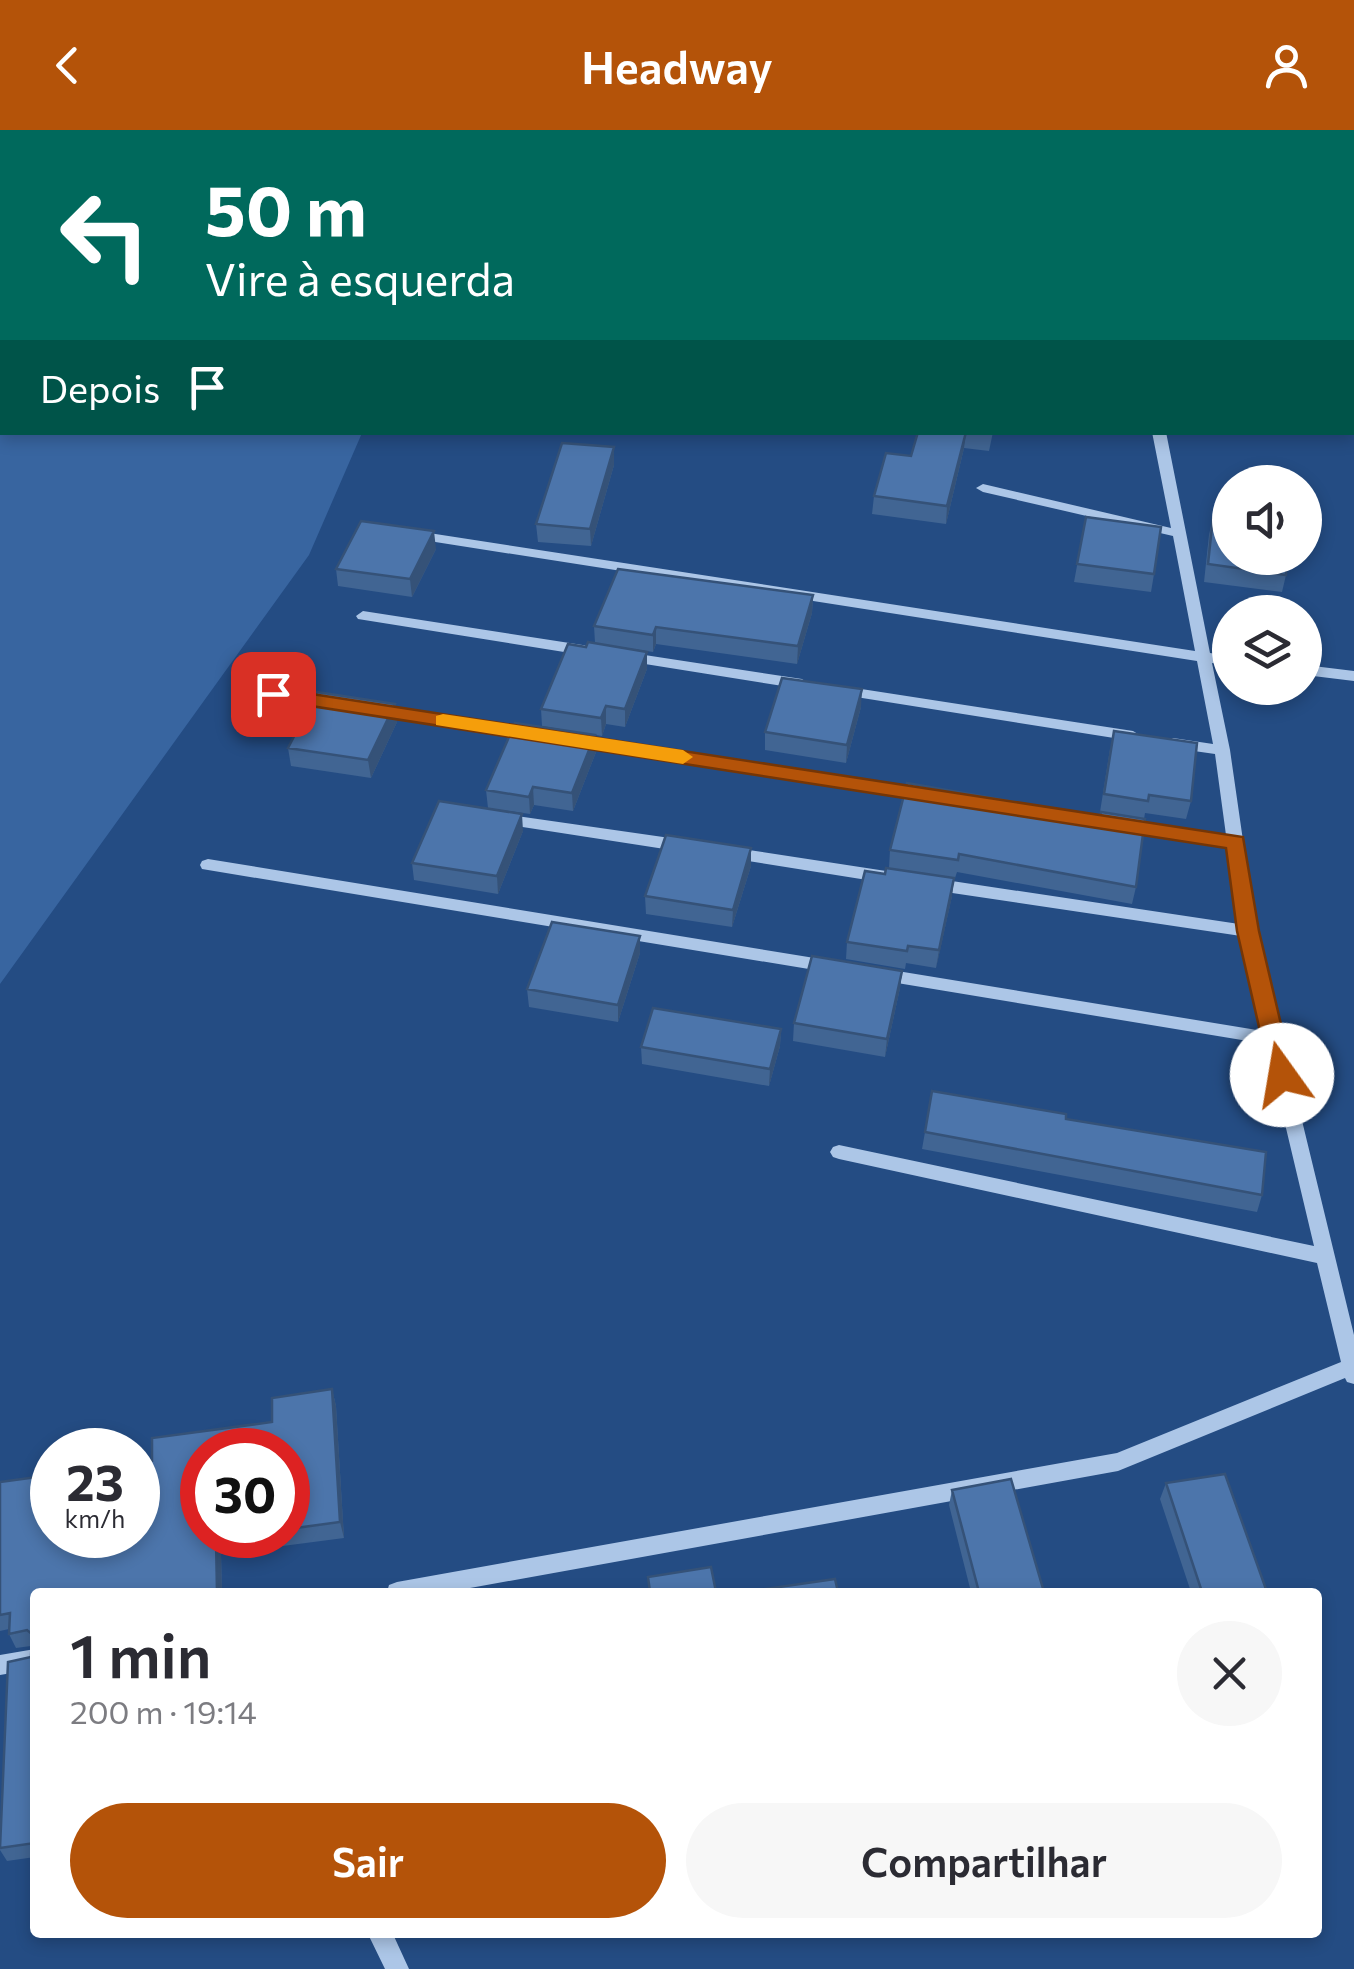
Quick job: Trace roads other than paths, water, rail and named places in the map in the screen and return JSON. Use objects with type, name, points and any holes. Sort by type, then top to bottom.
[{"type":"street","points":[[419,1588],[1118,1462],[1352,1371],[1248,931],[1222,750],[1160,435]]},
{"type":"street","points":[[984,488],[1180,534]]},
{"type":"street","points":[[429,537],[1212,658]]},
{"type":"street","points":[[362,616],[597,652]]},
{"type":"street","points":[[616,656],[812,686]]},
{"type":"street","points":[[1322,672],[1354,676]]},
{"type":"street","points":[[832,689],[1144,738]]},
{"type":"street","points":[[273,694],[941,796]]},
{"type":"street","points":[[1164,741],[1222,750]]},
{"type":"street","points":[[482,816],[698,848]]},
{"type":"street","points":[[1098,821],[1236,842]]},
{"type":"street","points":[[717,852],[1248,931]]},
{"type":"street","points":[[208,865],[1273,1039]]},
{"type":"street","points":[[839,1152],[1323,1256]]},
{"type":"street","points":[[0,1665],[30,1659]]},
{"type":"street","points":[[382,1938],[396,1969]]}]
